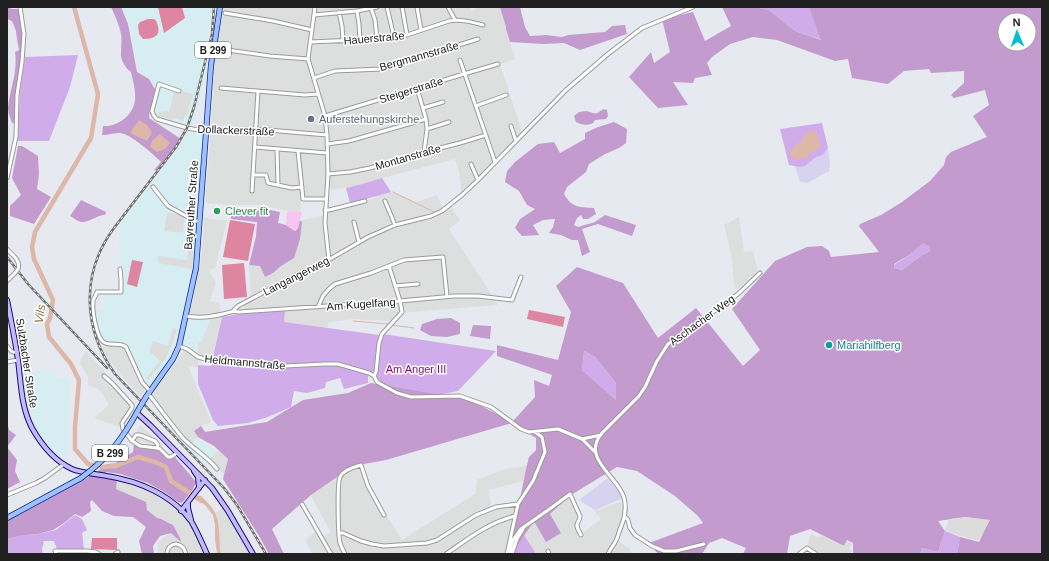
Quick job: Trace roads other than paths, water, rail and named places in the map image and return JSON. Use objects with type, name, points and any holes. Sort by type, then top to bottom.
[{"type":"main road","name":"Bayreuther Straße","points":[[137,413],[148,394],[173,359],[179,346],[186,316],[196,264],[211,65],[220,7]]},
{"type":"main road","name":"Sulzbacher Straße","points":[[7,300],[17,352],[23,401],[28,419],[34,432],[43,444],[53,456],[73,470],[112,476],[140,484],[185,507],[206,554]]},
{"type":"main road","name":"B 299","points":[[7,518],[81,478],[94,468],[106,458],[120,440],[137,413]]},
{"type":"main road","points":[[137,413],[206,480],[228,511],[253,554]]},
{"type":"main road","points":[[192,467],[198,477],[199,488]]},
{"type":"main road","points":[[185,507],[206,480]]},
{"type":"main road","name":"Sulzbacher Straße","points":[[185,507],[191,522]]},
{"type":"street","points":[[7,178],[16,137],[18,95],[22,62],[24,34],[20,7]]},
{"type":"street","points":[[315,7],[308,59],[325,116],[327,135],[328,174],[325,210],[329,260]]},
{"type":"street","points":[[314,13],[356,11],[378,7]]},
{"type":"street","points":[[387,7],[394,37]]},
{"type":"street","points":[[402,7],[407,35]]},
{"type":"street","points":[[417,7],[422,30]]},
{"type":"street","points":[[448,7],[455,20]]},
{"type":"street","name":"Langangerweg","points":[[233,311],[238,306],[298,274],[329,260],[368,237],[395,225],[431,216],[442,211],[478,180],[566,90],[589,69],[642,28],[692,7]]},
{"type":"street","points":[[371,8],[375,20],[376,40]]},
{"type":"street","points":[[356,11],[360,40]]},
{"type":"street","points":[[339,12],[343,41]]},
{"type":"street","points":[[225,13],[273,21],[312,30]]},
{"type":"street","name":"Hauerstraße","points":[[310,42],[376,40],[407,35],[455,20],[463,20],[483,25]]},
{"type":"street","name":"Bergmannstraße","points":[[314,78],[335,71],[382,68],[478,39]]},
{"type":"street","points":[[214,48],[270,56],[308,59]]},
{"type":"street","points":[[460,60],[495,162]]},
{"type":"street","name":"Steigerstraße","points":[[325,116],[498,64]]},
{"type":"street","name":"Dollackerstraße","points":[[179,91],[159,84],[152,107],[153,114],[157,119],[198,130],[256,129],[327,135]]},
{"type":"street","points":[[221,88],[305,95],[318,94]]},
{"type":"street","points":[[417,88],[426,119],[427,129],[424,152]]},
{"type":"street","points":[[252,191],[258,91]]},
{"type":"street","points":[[476,106],[506,95]]},
{"type":"street","points":[[423,108],[444,102]]},
{"type":"street","points":[[327,144],[349,141],[426,119]]},
{"type":"street","points":[[427,129],[450,122]]},
{"type":"street","points":[[511,126],[516,141]]},
{"type":"street","name":"Montanstraße","points":[[328,174],[363,170],[424,152],[460,144],[486,135]]},
{"type":"street","points":[[255,147],[327,153]]},
{"type":"street","points":[[277,149],[278,185]]},
{"type":"street","points":[[298,151],[303,200],[326,199]]},
{"type":"street","points":[[471,164],[478,180]]},
{"type":"street","points":[[253,175],[266,176],[268,183],[292,188],[302,187]]},
{"type":"street","points":[[153,187],[168,206],[199,222]]},
{"type":"street","points":[[325,210],[365,201]]},
{"type":"street","points":[[385,201],[395,225]]},
{"type":"street","points":[[354,222],[359,242]]},
{"type":"street","points":[[7,249],[18,261],[19,266],[15,273],[7,281]]},
{"type":"street","points":[[318,307],[323,296],[335,284],[371,273],[404,260],[443,257],[447,296]]},
{"type":"street","points":[[374,376],[376,372],[379,343],[382,334],[402,312],[389,266]]},
{"type":"street","points":[[120,269],[121,292],[97,292],[93,301],[94,318],[99,337],[102,342],[107,344],[125,345],[148,394],[181,436],[212,462],[217,469]]},
{"type":"street","name":"Aschacher Weg","points":[[601,434],[639,396],[645,387],[657,361],[668,344],[738,294],[760,273]]},
{"type":"street","name":"Am Kugelfang","points":[[186,316],[194,317],[222,314],[233,311],[238,312],[318,307],[447,296],[478,296],[512,300],[521,277]]},
{"type":"street","points":[[395,286],[418,284]]},
{"type":"street","points":[[7,346],[10,351],[17,352]]},
{"type":"street","name":"Heldmannstraße","points":[[179,346],[204,359],[272,366],[338,364],[369,373],[374,376],[377,382],[397,393],[411,396],[460,396],[466,398],[491,407],[521,429],[529,432],[535,432]]},
{"type":"street","points":[[7,362],[18,360]]},
{"type":"street","points":[[104,376],[112,382],[132,405],[122,426],[132,441],[140,446],[160,449],[168,457],[172,457],[178,452]]},
{"type":"street","points":[[535,432],[558,429],[582,439],[596,453],[605,470],[624,495],[625,517],[615,543],[608,554]]},
{"type":"street","points":[[542,437],[549,430]]},
{"type":"street","points":[[509,554],[518,504],[532,481],[545,452],[542,437],[535,432]]},
{"type":"street","points":[[582,439],[601,434]]},
{"type":"street","points":[[596,453],[596,445],[601,434]]},
{"type":"street","points":[[132,441],[136,435],[140,435],[155,441],[158,446],[157,448]]},
{"type":"street","points":[[7,495],[36,484],[64,464]]},
{"type":"street","points":[[345,554],[340,543],[339,533],[338,501],[340,476],[361,465],[368,486],[384,515]]},
{"type":"street","points":[[509,554],[520,529],[570,494],[580,516],[576,526],[581,535]]},
{"type":"street","points":[[302,504],[331,554]]},
{"type":"street","points":[[339,533],[343,533],[361,541],[384,546],[428,543],[438,540],[476,515],[496,508],[518,504]]},
{"type":"street","points":[[446,554],[482,529],[503,519],[515,516]]},
{"type":"street","points":[[625,517],[628,520],[630,528],[635,534],[652,546],[664,551],[676,551],[704,544]]},
{"type":"street","points":[[167,554],[167,550],[171,545],[177,544],[182,546],[186,554]]},
{"type":"street","points":[[800,554],[807,548],[816,554]]},
{"type":"street","points":[[55,553],[87,551],[96,552],[99,554]]},
{"type":"waterway","name":"Vils","points":[[74,7],[98,94],[91,138],[35,232],[32,247],[34,259],[53,300],[50,318],[47,324],[49,337],[71,364],[79,380],[75,427],[75,449],[88,464],[103,467],[116,466],[138,457],[155,462],[166,467],[171,481],[202,501]]},
{"type":"waterway","points":[[393,192],[434,212]]},
{"type":"waterway","points":[[353,321],[388,324]]},
{"type":"waterway","points":[[391,325],[414,328]]},
{"type":"railway","points":[[214,7],[212,34],[194,107],[187,128],[176,147],[114,228],[103,246],[95,264],[91,283],[90,301],[92,320],[97,339],[104,357],[115,374],[224,488],[237,505],[266,554]]},
{"type":"railway","points":[[7,257],[28,284],[107,368]]},
{"type":"place","name":"Auferstehungskirche","points":[[311,119]]},
{"type":"place","name":"Clever fit","points":[[217,211]]},
{"type":"place","name":"Mariahilfberg","points":[[829,345]]},
{"type":"park label","name":"Am Anger III","points":[[416,369]]}]
